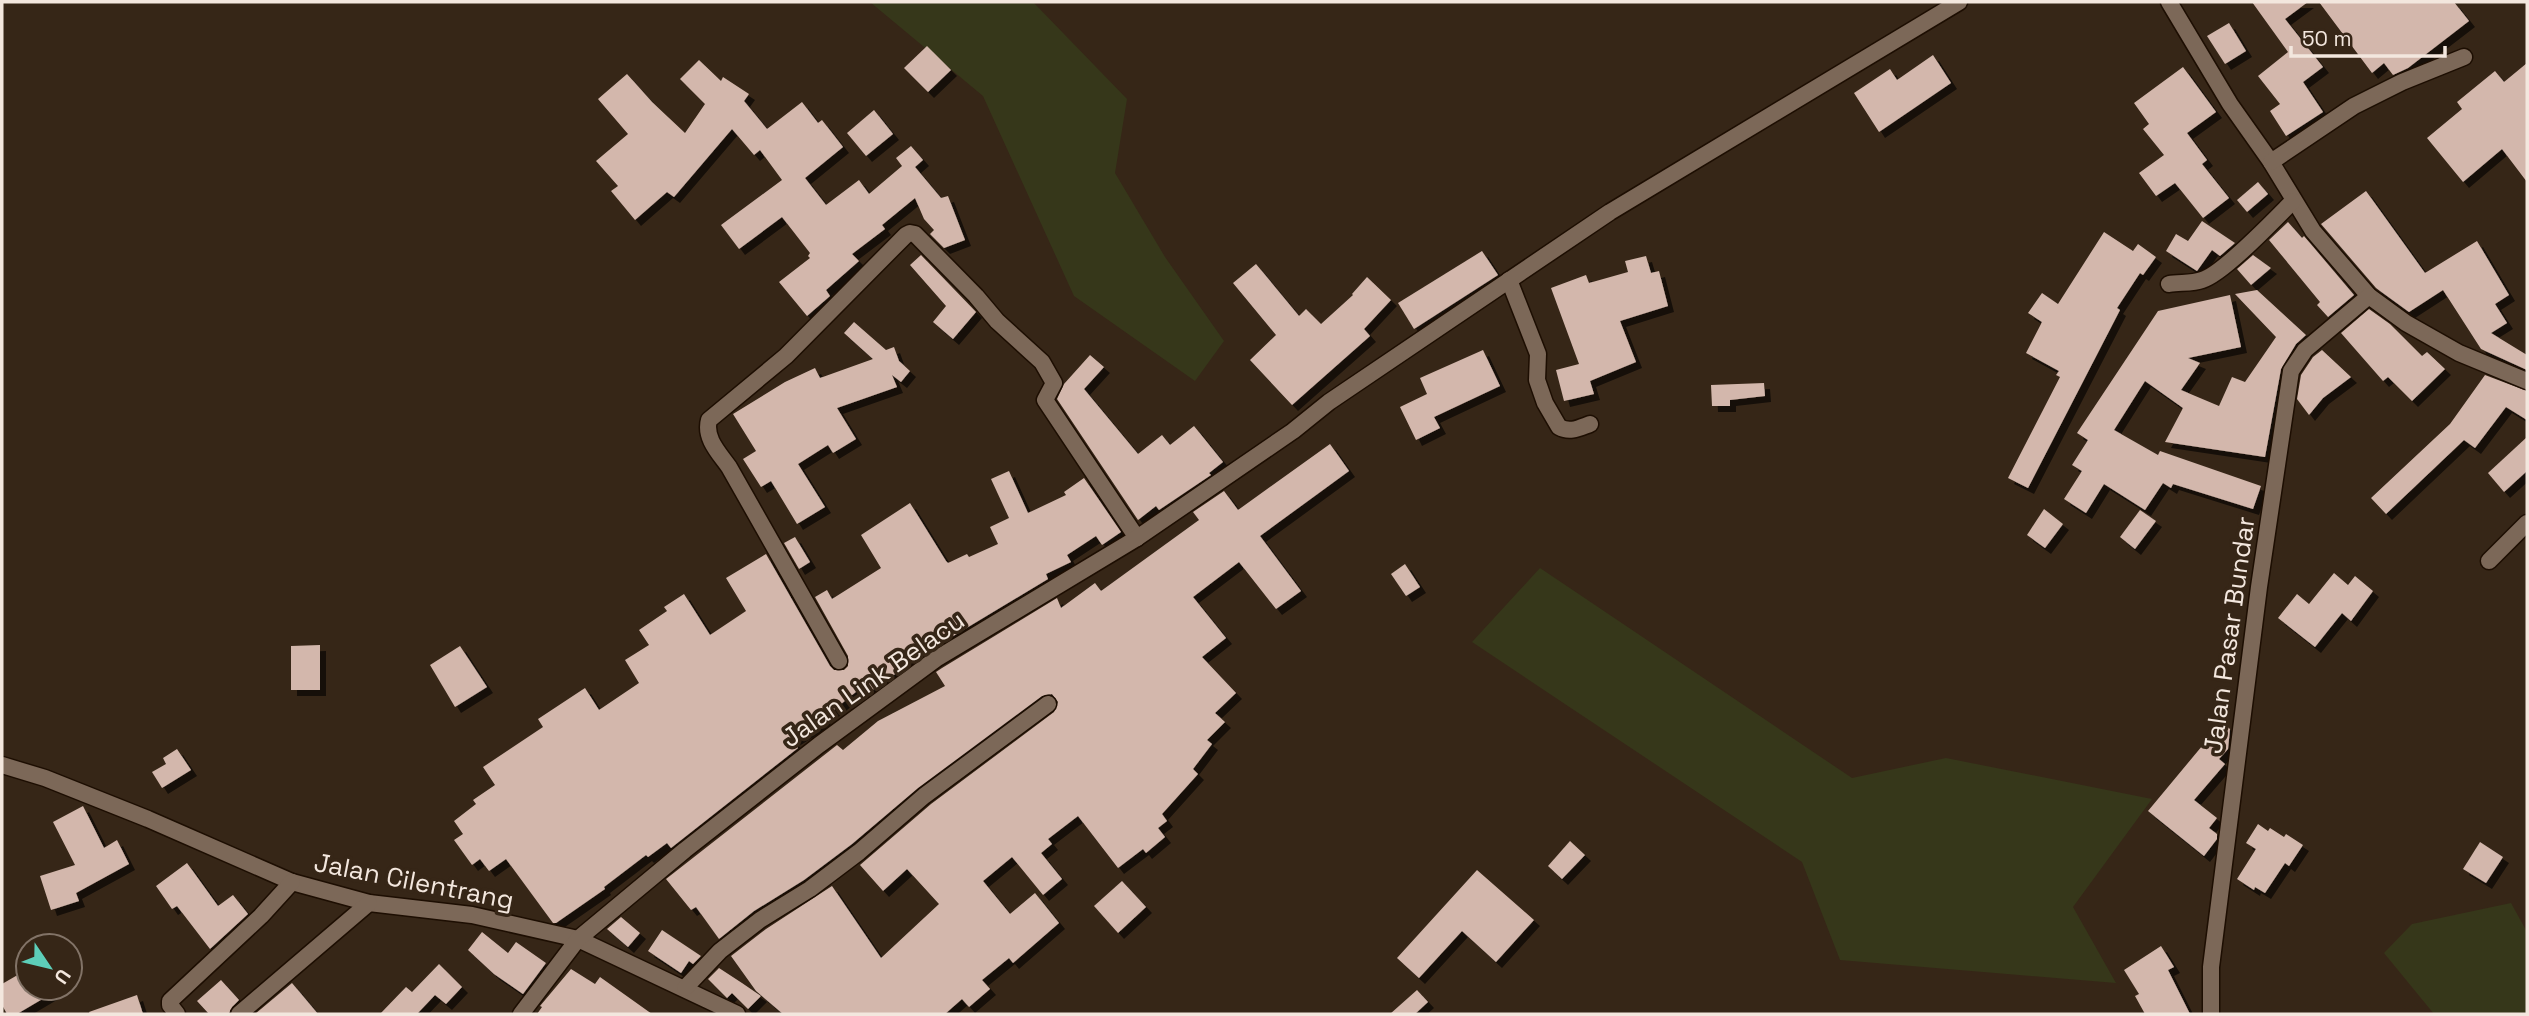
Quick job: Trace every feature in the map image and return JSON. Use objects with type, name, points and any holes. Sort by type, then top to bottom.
[{"type":"street","name":"Jalan Link Belacu","points":[[521,1014],[578,939],[716,825],[936,659],[1136,538],[1293,431],[1329,402],[1611,212],[1959,2]]},
{"type":"street","points":[[2169,2],[2230,104],[2271,162],[2313,231],[2369,296],[2406,323],[2459,353],[2527,381]]},
{"type":"street","points":[[2271,162],[2354,106],[2402,82],[2465,57]]},
{"type":"street","points":[[2169,284],[2203,280],[2210,276],[2293,201]]},
{"type":"street","points":[[839,661],[729,467],[709,438],[707,425],[709,420],[786,356],[906,235],[915,234],[997,321],[1042,362],[1054,383],[1045,400],[1136,538]]},
{"type":"street","points":[[1509,280],[1538,354],[1537,380],[1545,403],[1563,429],[1573,430],[1590,424]]},
{"type":"street","name":"Jalan Pasar Bundar","points":[[2211,1014],[2211,967],[2259,587],[2291,371],[2305,350],[2369,296]]},
{"type":"street","points":[[2489,561],[2527,523]]},
{"type":"street","points":[[685,988],[720,951],[859,852],[924,796],[1048,704]]},
{"type":"street","name":"Jalan Cilentrang","points":[[2,765],[45,778],[148,819],[292,882],[369,903],[472,915],[578,939],[737,1014]]},
{"type":"street","points":[[177,1014],[170,1001],[261,916],[292,882]]},
{"type":"street","points":[[239,1014],[369,903]]},
{"type":"green space","points":[[870,2],[1033,2],[1127,99],[1115,173],[1165,257],[1224,341],[1195,381],[1074,296],[983,96]]},
{"type":"green space","points":[[1540,568],[1852,778],[1946,758],[2152,799],[2073,907],[2116,983],[1840,960],[1802,862],[1472,642]]},
{"type":"green space","points":[[2511,903],[2527,932],[2527,1014],[2434,1014],[2384,953],[2412,924]]},
{"type":"building","points":[[2252,2],[2308,2],[2285,19],[2323,67],[2303,82],[2323,112],[2286,136],[2270,111],[2280,104],[2258,76],[2288,52]]},
{"type":"building","points":[[2319,2],[2454,2],[2469,21],[2408,68],[2393,75],[2384,63],[2372,73]]},
{"type":"building","points":[[2229,23],[2246,51],[2225,64],[2207,36]]},
{"type":"building","points":[[927,46],[951,70],[928,92],[904,68]]},
{"type":"building","points":[[1933,55],[1951,83],[1879,132],[1854,93],[1890,69],[1897,80]]},
{"type":"building","points":[[699,60],[721,81],[723,77],[749,94],[744,101],[767,129],[802,102],[818,123],[822,120],[843,147],[805,178],[826,205],[859,180],[869,194],[902,166],[896,158],[911,146],[923,160],[915,167],[941,198],[948,196],[965,240],[944,248],[930,234],[934,230],[924,219],[915,198],[882,225],[885,229],[852,254],[859,261],[826,290],[830,296],[807,316],[779,282],[810,258],[810,253],[782,217],[739,249],[721,225],[782,180],[760,150],[754,155],[732,129],[674,197],[667,192],[635,220],[611,191],[618,186],[596,161],[628,134],[598,99],[627,74],[685,133],[705,104],[680,79]]},
{"type":"building","points":[[2527,63],[2527,182],[2502,149],[2463,182],[2427,138],[2462,109],[2457,102],[2495,71],[2504,82]]},
{"type":"building","points":[[2183,67],[2216,112],[2187,133],[2207,160],[2202,164],[2229,198],[2203,218],[2175,183],[2156,196],[2139,173],[2164,155],[2143,129],[2149,124],[2134,103]]},
{"type":"building","points":[[874,110],[893,134],[866,156],[847,133]]},
{"type":"building","points":[[2258,182],[2268,194],[2247,212],[2237,200]]},
{"type":"building","points":[[2366,191],[2425,273],[2477,241],[2509,295],[2495,304],[2507,323],[2491,333],[2527,355],[2527,370],[2481,349],[2443,290],[2409,312],[2376,288],[2321,224]]},
{"type":"building","points":[[2202,221],[2235,243],[2220,256],[2212,250],[2197,271],[2166,251],[2176,234],[2188,241]]},
{"type":"building","points":[[2288,222],[2302,238],[2304,236],[2354,295],[2328,317],[2317,305],[2320,302],[2269,240]]},
{"type":"building","points":[[2104,232],[2133,251],[2138,244],[2156,257],[2143,275],[2140,273],[2117,308],[2120,310],[2028,488],[2008,478],[2060,377],[2056,375],[2059,371],[2026,353],[2042,322],[2028,313],[2042,293],[2058,304]]},
{"type":"building","points":[[1482,251],[1498,275],[1414,329],[1398,303]]},
{"type":"building","points":[[921,255],[976,312],[953,339],[933,322],[946,306],[910,265]]},
{"type":"building","points":[[2253,255],[2271,268],[2251,285],[2237,269]]},
{"type":"building","points":[[1646,256],[1651,273],[1659,271],[1668,306],[1620,321],[1636,362],[1590,381],[1594,394],[1564,401],[1556,370],[1579,364],[1551,288],[1586,275],[1589,283],[1628,272],[1625,261]]},
{"type":"building","points":[[1256,264],[1299,316],[1306,309],[1321,324],[1353,295],[1367,277],[1391,300],[1364,329],[1370,336],[1292,405],[1250,360],[1276,335],[1233,283]]},
{"type":"building","points":[[2257,290],[2306,335],[2296,344],[2281,369],[2265,457],[2165,442],[2183,408],[2145,381],[2114,430],[2158,455],[2160,451],[2261,486],[2253,509],[2173,484],[2171,488],[2163,483],[2145,510],[2104,484],[2086,513],[2064,499],[2082,471],[2072,465],[2088,440],[2077,433],[2158,311],[2230,295],[2241,347],[2188,358],[2200,363],[2181,390],[2219,406],[2232,377],[2245,382],[2276,337],[2235,294]]},
{"type":"building","points":[[2369,309],[2390,324],[2422,356],[2427,352],[2445,369],[2412,401],[2388,377],[2383,381],[2341,333]]},
{"type":"building","points":[[854,322],[886,350],[894,347],[899,361],[910,371],[901,382],[892,375],[897,387],[837,408],[856,439],[833,453],[828,445],[798,464],[825,507],[797,524],[771,481],[761,487],[743,459],[756,451],[733,414],[785,382],[815,368],[820,378],[873,359],[844,333]]},
{"type":"building","points":[[1483,350],[1500,386],[1434,417],[1440,428],[1416,440],[1400,407],[1427,394],[1420,378]]},
{"type":"building","points":[[2322,350],[2351,377],[2323,398],[2309,415],[2297,399],[2301,375],[2313,357]]},
{"type":"building","points":[[1090,355],[1104,367],[1084,389],[1138,454],[1162,435],[1170,445],[1194,426],[1223,462],[1209,473],[1211,475],[1159,510],[1156,506],[1138,520],[1057,399],[1064,384]]},
{"type":"building","points":[[2485,375],[2527,391],[2527,420],[2506,407],[2475,448],[2464,440],[2386,514],[2371,498],[2450,424]]},
{"type":"building","points":[[1764,383],[1765,396],[1730,400],[1730,406],[1712,406],[1711,385]]},
{"type":"building","points":[[2527,437],[2527,471],[2504,492],[2488,473]]},
{"type":"building","points":[[1330,444],[1349,471],[1260,536],[1301,591],[1276,609],[1239,562],[1193,597],[1226,638],[1202,657],[1236,693],[1215,713],[1225,722],[1207,740],[1212,744],[1193,769],[1198,774],[1162,814],[1167,821],[1158,828],[1165,837],[1146,853],[1143,849],[1118,868],[1078,816],[1048,839],[1052,844],[1041,853],[1062,879],[1043,895],[1012,857],[983,881],[1010,914],[1035,893],[1059,923],[1013,963],[1009,958],[982,980],[990,989],[969,1007],[962,999],[945,1014],[783,1014],[756,991],[731,956],[766,929],[832,886],[881,958],[939,904],[907,869],[883,891],[860,865],[931,804],[1054,712],[1058,702],[1052,694],[1042,696],[918,788],[852,844],[804,880],[754,911],[719,939],[696,907],[691,910],[666,879],[837,745],[843,750],[878,721],[945,686],[936,672],[942,668],[1057,598],[1061,608],[1095,583],[1101,591],[1199,520],[1193,512],[1224,491],[1238,510]]},
{"type":"building","points":[[1009,471],[1028,513],[1066,495],[1064,492],[1084,478],[1121,532],[1102,545],[1096,536],[1067,555],[1071,562],[1046,574],[1048,579],[925,653],[861,698],[857,691],[824,718],[826,720],[793,740],[798,748],[671,848],[667,843],[648,857],[646,855],[604,887],[605,889],[556,923],[553,923],[506,859],[489,871],[480,859],[472,865],[454,840],[463,834],[454,821],[476,804],[473,800],[495,785],[483,767],[543,727],[538,719],[585,688],[599,710],[639,683],[625,660],[649,645],[639,630],[667,611],[664,607],[684,594],[710,635],[746,611],[726,578],[766,554],[830,666],[834,670],[844,670],[848,666],[848,656],[815,597],[827,590],[832,599],[881,568],[861,535],[910,503],[948,563],[967,554],[969,557],[998,544],[990,527],[1009,518],[991,479]]},
{"type":"building","points":[[2044,509],[2063,524],[2045,548],[2027,535]]},
{"type":"building","points":[[2140,510],[2156,521],[2135,549],[2120,537]]},
{"type":"building","points":[[795,537],[810,562],[799,569],[784,543]]},
{"type":"building","points":[[1405,564],[1420,587],[1406,596],[1391,574]]},
{"type":"building","points":[[2334,573],[2348,585],[2355,576],[2373,591],[2351,621],[2342,613],[2315,647],[2278,618],[2297,594],[2309,604]]},
{"type":"building","points":[[320,645],[320,690],[291,690],[291,646]]},
{"type":"building","points":[[460,646],[487,687],[455,707],[430,665]]},
{"type":"building","points":[[2222,722],[2230,729],[2228,749],[2219,759],[2225,764],[2194,800],[2217,818],[2209,828],[2217,834],[2217,839],[2204,856],[2148,811]]},
{"type":"building","points":[[177,749],[191,770],[162,788],[152,772],[166,764],[163,758]]},
{"type":"building","points":[[83,806],[104,848],[117,840],[129,864],[76,893],[79,901],[51,910],[40,876],[75,865],[53,822]]},
{"type":"building","points":[[2258,824],[2284,837],[2286,834],[2303,845],[2289,866],[2285,863],[2265,893],[2255,887],[2254,890],[2237,879],[2256,849],[2246,843]]},
{"type":"building","points":[[1570,841],[1585,855],[1562,879],[1548,866]]},
{"type":"building","points":[[2480,842],[2503,857],[2486,883],[2463,869]]},
{"type":"building","points":[[187,863],[218,906],[233,895],[248,914],[210,949],[177,906],[172,909],[156,886]]},
{"type":"building","points":[[1477,870],[1534,920],[1496,962],[1462,931],[1419,978],[1397,958]]},
{"type":"building","points":[[1122,881],[1146,907],[1118,933],[1094,906]]},
{"type":"building","points":[[621,917],[640,933],[628,947],[607,929]]},
{"type":"building","points":[[662,930],[701,956],[693,964],[689,961],[681,973],[648,951]]},
{"type":"building","points":[[482,932],[508,953],[516,942],[546,963],[523,994],[494,974],[468,950]]},
{"type":"building","points":[[2161,946],[2174,967],[2168,970],[2190,1014],[2145,1014],[2135,996],[2139,994],[2124,970]]},
{"type":"building","points":[[439,964],[462,987],[446,1004],[435,995],[417,1014],[380,1014],[406,987],[412,992]]},
{"type":"building","points":[[719,968],[761,996],[748,1009],[732,993],[727,998],[708,979]]},
{"type":"building","points":[[571,969],[595,984],[600,977],[652,1014],[537,1014],[542,1007],[540,1006]]},
{"type":"building","points":[[14,977],[14,1002],[37,1002],[17,1014],[7,1014],[2,1005],[2,984]]},
{"type":"building","points":[[221,980],[239,1000],[229,1014],[209,1014],[197,1001]]},
{"type":"building","points":[[292,983],[318,1014],[255,1014]]},
{"type":"building","points":[[1417,990],[1428,1002],[1415,1014],[1390,1014]]},
{"type":"building","points":[[137,995],[143,1014],[89,1012]]}]
